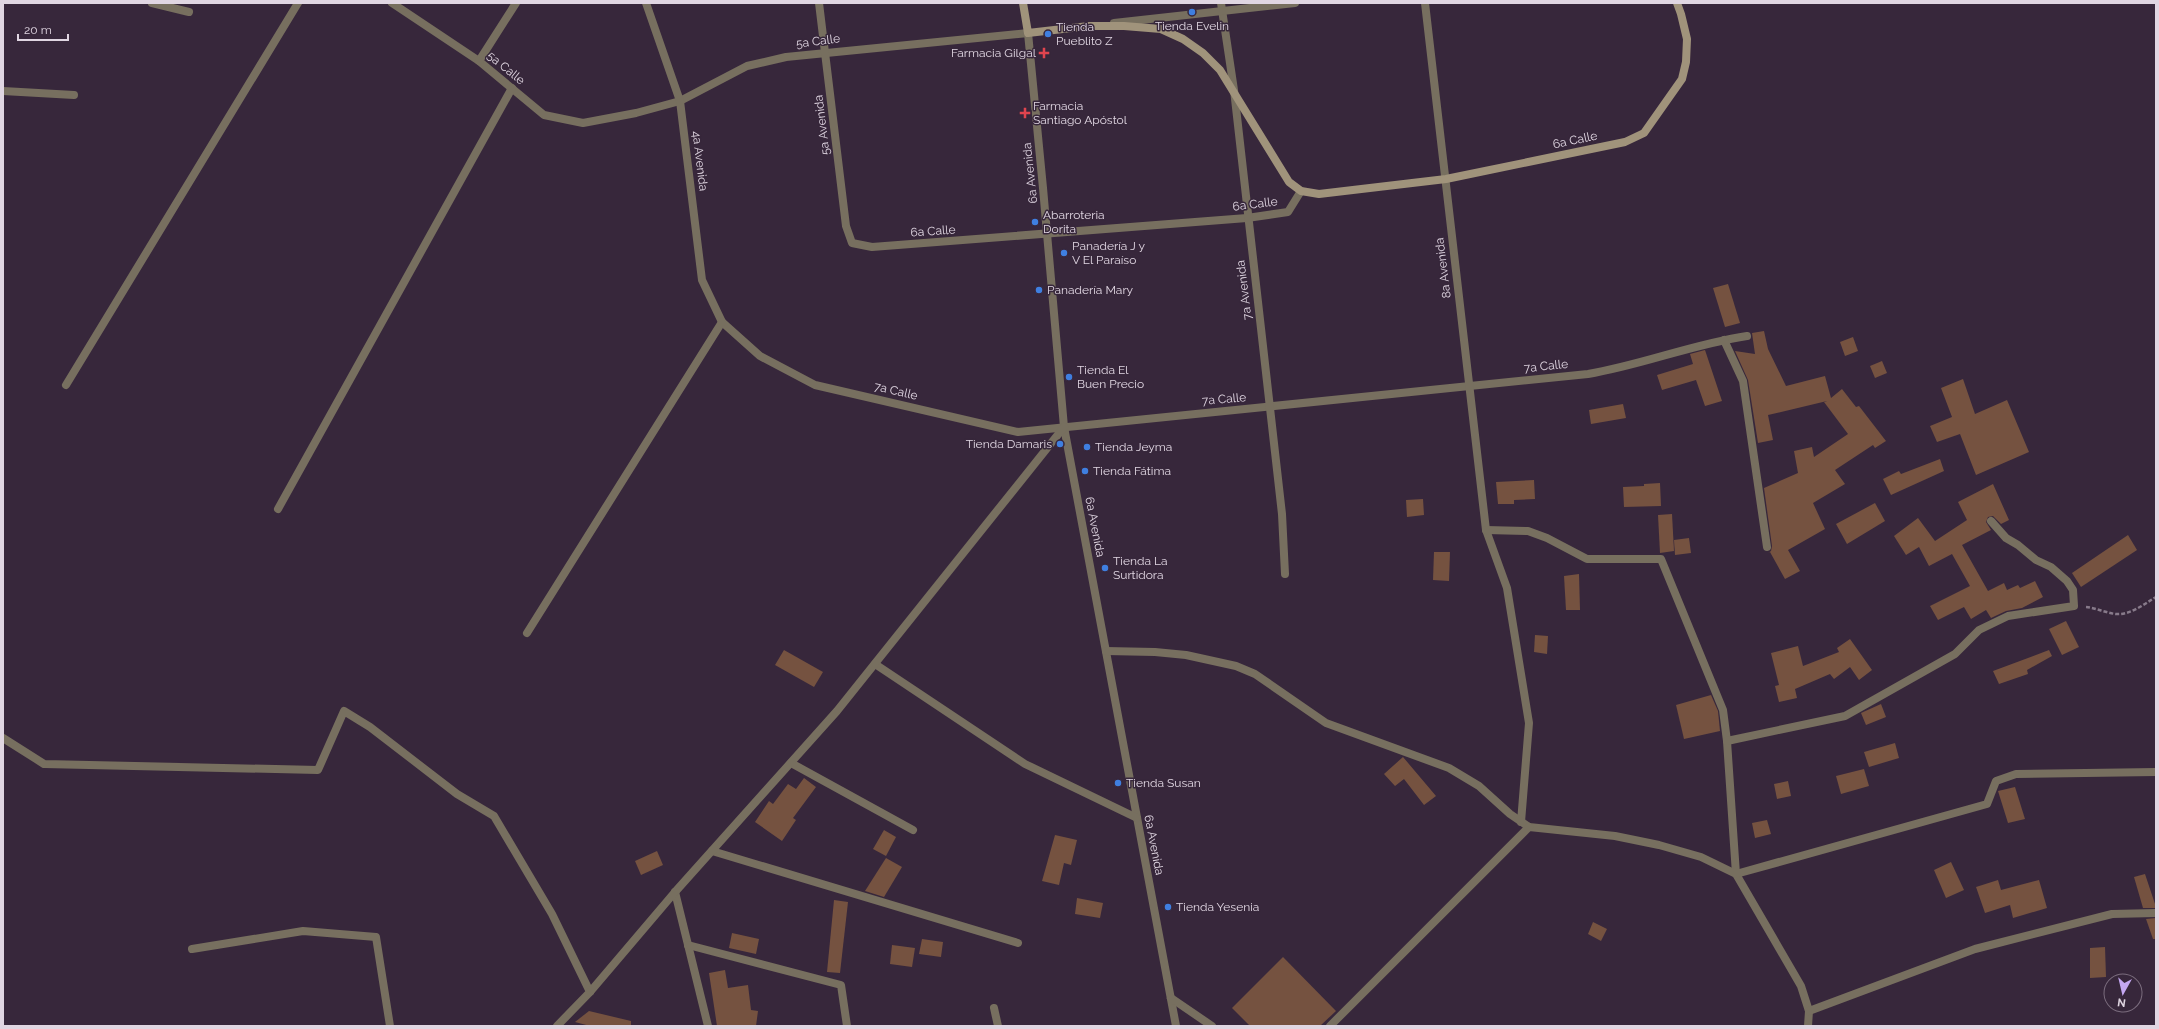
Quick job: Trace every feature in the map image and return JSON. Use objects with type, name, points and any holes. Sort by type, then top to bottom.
[{"type":"street","points":[[152,3],[189,12]]},
{"type":"street","points":[[66,385],[298,3]]},
{"type":"street","name":"5a Calle","points":[[392,3],[479,61],[544,115],[583,123],[636,114],[680,101],[747,66],[786,57],[1089,26],[1221,7],[1294,3]]},
{"type":"street","points":[[479,61],[516,3]]},
{"type":"street","name":"4a Avenida","points":[[646,3],[680,101],[702,280],[722,322]]},
{"type":"street","name":"5a Avenida","points":[[819,3],[846,226],[852,243]]},
{"type":"street","name":"6a Avenida","points":[[1023,3],[1028,33],[1048,235],[1064,426],[1176,1026]]},
{"type":"street","name":"8a Avenida","points":[[1425,3],[1486,530],[1507,588],[1529,723],[1521,822]]},
{"type":"street","name":"6a Calle","points":[[852,243],[872,247],[1048,235],[1247,218],[1288,212],[1301,191],[1319,194],[1446,179],[1624,142],[1644,133],[1682,79],[1686,62],[1687,39],[1682,14],[1677,3]]},
{"type":"street","name":"7a Avenida","points":[[1221,7],[1234,90],[1247,218],[1282,514],[1284,574]]},
{"type":"street","points":[[1089,26],[1161,29],[1183,39],[1203,53],[1220,70],[1234,90],[1289,182],[1301,191]]},
{"type":"street","points":[[278,509],[512,88]]},
{"type":"street","points":[[3,91],[74,94]]},
{"type":"street","points":[[527,633],[722,322]]},
{"type":"street","name":"7a Calle","points":[[722,322],[760,356],[815,384],[1018,432],[1064,426],[1270,407],[1616,369],[1724,340],[1747,336]]},
{"type":"street","points":[[1724,340],[1743,381],[1767,547]]},
{"type":"street","points":[[557,1026],[590,992],[675,892],[837,711],[1064,426]]},
{"type":"street","points":[[1727,742],[1845,716],[1955,654],[1979,630],[2008,616],[2074,606],[2073,590],[2067,581],[2006,538],[1992,520]]},
{"type":"street","points":[[1486,530],[1528,531],[1547,538],[1587,559],[1661,559],[1723,710],[1727,742],[1736,874],[1801,986],[1809,1011],[1808,1026]]},
{"type":"street","points":[[1106,651],[1155,652],[1186,655],[1246,670],[1255,674],[1326,723],[1449,768],[1479,786],[1521,822],[1529,826],[1615,836],[1659,846],[1701,857],[1736,874],[1987,804],[1996,781],[2016,774],[2156,772]]},
{"type":"street","points":[[875,664],[1025,764],[1137,818]]},
{"type":"street","points":[[3,738],[44,764],[318,770],[344,711],[370,727],[457,794],[494,816],[552,914],[590,992]]},
{"type":"street","points":[[791,763],[913,830]]},
{"type":"street","points":[[1330,1026],[1529,826]]},
{"type":"street","points":[[712,851],[1018,943]]},
{"type":"street","points":[[675,892],[708,1026]]},
{"type":"street","points":[[1809,1011],[1976,949],[2112,914],[2156,913]]},
{"type":"street","points":[[192,949],[303,930],[376,938],[390,1026]]},
{"type":"street","points":[[688,946],[841,985],[847,1026]]},
{"type":"street","points":[[1171,998],[1212,1026]]},
{"type":"street","points":[[994,1008],[998,1026]]},
{"type":"path","points":[[2074,606],[2100,609],[2115,614],[2126,614],[2156,597]]},
{"type":"building","points":[[1728,284],[1740,323],[1725,327],[1713,288]]},
{"type":"building","points":[[1764,331],[1768,349],[1786,386],[1825,376],[1831,398],[1842,389],[1856,407],[1859,406],[1886,441],[1875,448],[1873,445],[1835,470],[1845,484],[1813,503],[1825,529],[1788,550],[1800,571],[1785,579],[1770,552],[1768,553],[1771,551],[1772,546],[1764,488],[1798,473],[1794,451],[1812,447],[1814,457],[1848,434],[1824,402],[1827,401],[1768,415],[1773,440],[1758,443],[1748,380],[1735,351],[1755,354],[1752,333]]},
{"type":"building","points":[[1853,337],[1858,351],[1845,356],[1840,342]]},
{"type":"building","points":[[1705,350],[1722,401],[1705,406],[1696,380],[1662,390],[1657,375],[1693,364],[1690,354]]},
{"type":"building","points":[[1882,361],[1887,373],[1875,378],[1870,366]]},
{"type":"building","points":[[1963,379],[1975,414],[2007,400],[2029,452],[1976,475],[1960,434],[1937,442],[1930,426],[1952,417],[1941,388]]},
{"type":"building","points":[[1623,404],[1626,418],[1591,424],[1589,410]]},
{"type":"building","points":[[1940,459],[1944,471],[1891,495],[1883,479],[1899,471],[1901,474]]},
{"type":"building","points":[[1534,480],[1535,499],[1514,500],[1514,504],[1498,504],[1496,482]]},
{"type":"building","points":[[1660,483],[1661,506],[1624,507],[1623,487],[1644,486],[1644,484]]},
{"type":"building","points":[[1993,484],[2009,520],[2001,524],[1993,516],[1988,517],[1986,522],[1991,530],[1962,545],[1988,591],[2004,583],[2007,590],[2018,585],[2020,588],[2035,581],[2043,597],[2022,608],[2006,611],[1991,618],[1986,610],[1971,619],[1964,607],[1938,620],[1930,606],[1970,586],[1952,554],[1929,566],[1919,547],[1906,555],[1894,536],[1918,518],[1935,541],[1967,520],[1958,502]]},
{"type":"building","points":[[1423,499],[1424,515],[1407,517],[1406,500]]},
{"type":"building","points":[[1875,503],[1885,521],[1847,544],[1836,524]]},
{"type":"building","points":[[1672,514],[1674,551],[1660,553],[1658,515]]},
{"type":"building","points":[[2128,535],[2137,550],[2081,587],[2072,573]]},
{"type":"building","points":[[1689,538],[1691,553],[1675,555],[1674,540]]},
{"type":"building","points":[[1434,552],[1450,552],[1449,581],[1433,580]]},
{"type":"building","points":[[1579,574],[1580,610],[1566,610],[1564,576]]},
{"type":"building","points":[[2066,621],[2079,647],[2062,655],[2049,629]]},
{"type":"building","points":[[1535,635],[1548,636],[1547,654],[1534,652]]},
{"type":"building","points":[[1850,639],[1872,670],[1859,680],[1850,667],[1834,679],[1830,674],[1795,689],[1797,698],[1779,702],[1775,686],[1779,685],[1771,653],[1798,646],[1803,666],[1839,652],[1837,648]]},
{"type":"building","points":[[784,650],[823,672],[814,687],[775,665]]},
{"type":"building","points":[[2049,650],[2052,656],[2027,670],[2028,674],[1999,684],[1993,671]]},
{"type":"building","points":[[1711,695],[1718,711],[1720,731],[1684,739],[1676,705]]},
{"type":"building","points":[[1881,704],[1886,717],[1866,725],[1861,713]]},
{"type":"building","points":[[1895,743],[1899,758],[1869,767],[1864,752]]},
{"type":"building","points":[[1403,757],[1436,796],[1424,805],[1404,779],[1395,786],[1384,774]]},
{"type":"building","points":[[1864,769],[1869,786],[1841,794],[1836,776]]},
{"type":"building","points":[[804,778],[816,787],[793,818],[796,820],[782,841],[755,822],[769,801],[773,804],[788,784],[796,789]]},
{"type":"building","points":[[1788,781],[1791,796],[1777,799],[1774,784]]},
{"type":"building","points":[[2015,787],[2025,819],[2008,823],[1998,791]]},
{"type":"building","points":[[1767,820],[1771,834],[1755,838],[1752,823]]},
{"type":"building","points":[[884,830],[896,837],[886,856],[873,849]]},
{"type":"building","points":[[1055,835],[1077,840],[1071,865],[1064,863],[1059,885],[1042,881]]},
{"type":"building","points":[[657,851],[663,865],[641,875],[635,861]]},
{"type":"building","points":[[886,858],[902,867],[884,897],[865,891]]},
{"type":"building","points":[[1951,862],[1964,890],[1946,898],[1934,870]]},
{"type":"building","points":[[2145,874],[2156,908],[2143,908],[2134,877]]},
{"type":"building","points":[[1998,880],[2001,890],[2039,880],[2047,908],[2013,918],[2010,905],[1985,913],[1976,887]]},
{"type":"building","points":[[1077,898],[1103,903],[1100,918],[1075,914]]},
{"type":"building","points":[[834,900],[848,902],[840,973],[827,972]]},
{"type":"building","points":[[2156,918],[2156,939],[2153,939],[2146,919]]},
{"type":"building","points":[[1593,922],[1607,929],[1601,941],[1588,934]]},
{"type":"building","points":[[732,933],[759,939],[756,954],[729,948]]},
{"type":"building","points":[[922,939],[943,942],[941,957],[919,954]]},
{"type":"building","points":[[892,945],[915,948],[912,967],[890,964]]},
{"type":"building","points":[[2105,947],[2106,973],[2103,973],[2103,977],[2090,978],[2090,948]]},
{"type":"building","points":[[1283,957],[1336,1011],[1320,1026],[1250,1026],[1232,1008]]},
{"type":"building","points":[[725,970],[728,988],[748,985],[751,1010],[758,1011],[756,1026],[717,1026],[709,973]]},
{"type":"building","points":[[589,1011],[631,1021],[631,1026],[590,1026],[575,1022]]},
{"type":"place","name":"Tienda Evelin","points":[[1192,12]]},
{"type":"place","name":"Tienda Pueblito Z","points":[[1048,34]]},
{"type":"place","name":"Farmacia Gilgal","points":[[1044,53]]},
{"type":"place","name":"Farmacia Santiago Apóstol","points":[[1025,113]]},
{"type":"place","name":"Abarroteria Dorita","points":[[1035,222]]},
{"type":"place","name":"Panadería J y V El Paraíso","points":[[1064,253]]},
{"type":"place","name":"Panadería Mary","points":[[1039,290]]},
{"type":"place","name":"Tienda El Buen Precio","points":[[1069,377]]},
{"type":"place","name":"Tienda Damaris","points":[[1060,444]]},
{"type":"place","name":"Tienda Jeyma","points":[[1087,447]]},
{"type":"place","name":"Tienda Fátima","points":[[1085,471]]},
{"type":"place","name":"Tienda La Surtidora","points":[[1105,568]]},
{"type":"place","name":"Tienda Susan","points":[[1118,783]]},
{"type":"place","name":"Tienda Yesenia","points":[[1168,907]]}]
